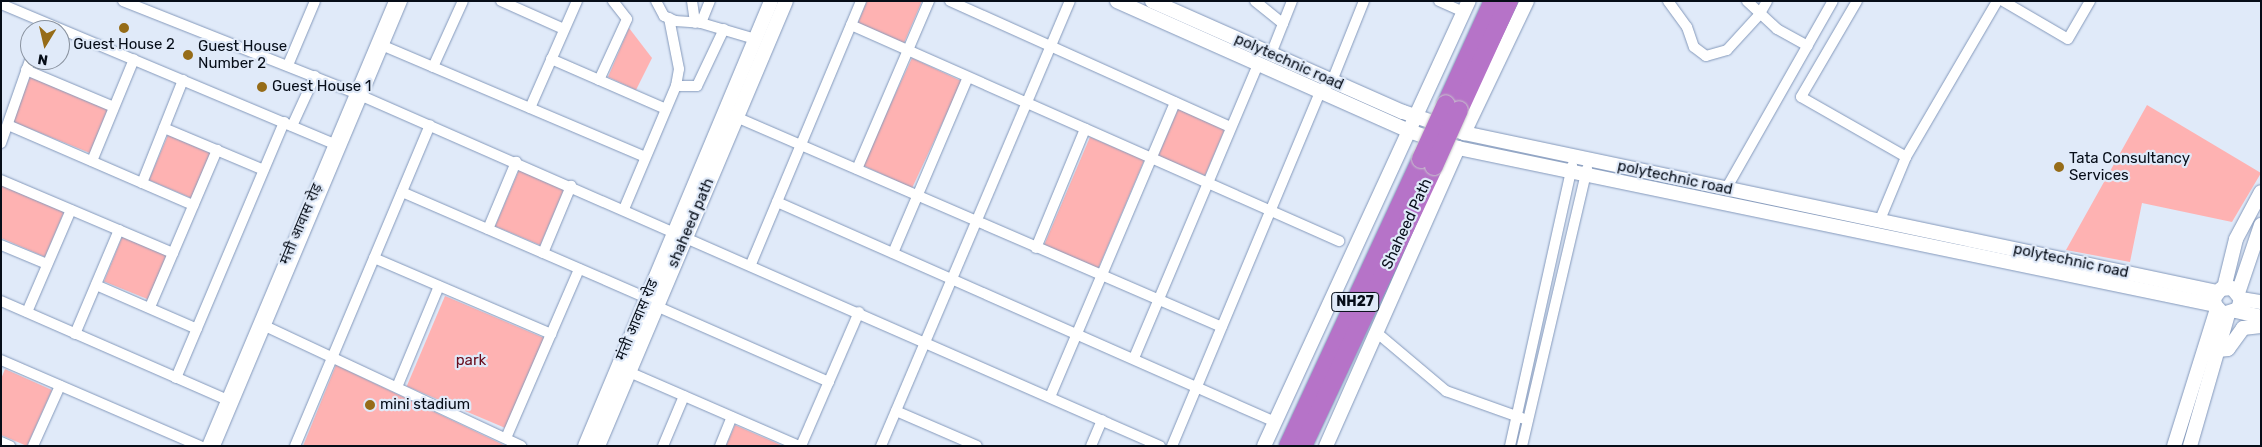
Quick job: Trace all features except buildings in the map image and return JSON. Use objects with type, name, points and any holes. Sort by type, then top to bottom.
[{"type":"highway","name":"Shaheed Path","points":[[1453,107],[1493,1]]},
{"type":"highway","name":"Shaheed Path","points":[[1303,446],[1453,107],[1509,1]]},
{"type":"highway","name":"Shaheed Path","points":[[1288,446],[1428,162]]},
{"type":"street","points":[[123,1],[288,65],[430,125],[751,264],[1160,446]]},
{"type":"street","points":[[288,65],[315,1]]},
{"type":"street","name":"मंत्ती आवास रोड़","points":[[207,446],[230,401],[338,145],[380,44],[394,1]]},
{"type":"street","points":[[402,1],[380,44],[646,157]]},
{"type":"street","points":[[434,67],[462,1]]},
{"type":"street","points":[[501,1],[518,5],[564,29]]},
{"type":"street","points":[[530,108],[577,1]]},
{"type":"street","points":[[600,80],[627,19],[614,1]]},
{"type":"street","points":[[656,1],[664,16],[669,18],[698,22],[755,39]]},
{"type":"street","points":[[692,1],[698,22]]},
{"type":"street","points":[[698,22],[710,1]]},
{"type":"street","points":[[680,233],[771,1]]},
{"type":"street","name":"shaheed path","points":[[598,446],[629,372],[652,302],[680,233],[736,117],[786,1]]},
{"type":"street","points":[[751,264],[861,1]]},
{"type":"street","points":[[857,169],[929,1]]},
{"type":"street","points":[[950,1],[1230,127]]},
{"type":"street","points":[[881,446],[1070,1]]},
{"type":"street","points":[[1117,1],[1409,131],[1458,148],[1697,199],[2227,302],[2261,302]]},
{"type":"street","points":[[1255,1],[1283,24]]},
{"type":"street","points":[[1271,54],[1292,1]]},
{"type":"street","points":[[1172,446],[1320,92],[1332,81],[1364,1]]},
{"type":"street","points":[[1264,446],[1467,7],[1439,1]]},
{"type":"street","points":[[1464,133],[1527,1]]},
{"type":"street","points":[[1668,1],[1687,27],[1694,47],[1706,56],[1727,50],[1759,16],[1767,1]]},
{"type":"street","points":[[1746,1],[1759,16],[1808,46]]},
{"type":"street","points":[[1726,189],[1833,1]]},
{"type":"street","points":[[1857,1],[1801,97],[1906,157]]},
{"type":"street","points":[[1879,222],[1906,157],[1996,1]]},
{"type":"street","points":[[2003,1],[2068,39],[2090,1]]},
{"type":"street","name":"polytechnic road","points":[[1157,2],[1415,117],[1464,133],[1879,222],[2227,302]]},
{"type":"street","points":[[1,4],[32,20]]},
{"type":"street","points":[[624,209],[676,86],[679,69],[669,18]]},
{"type":"street","points":[[851,25],[1339,241]]},
{"type":"street","points":[[676,86],[697,86],[724,29]]},
{"type":"street","points":[[70,35],[134,59],[338,145],[265,326],[230,401],[214,446]]},
{"type":"street","points":[[92,161],[134,59]]},
{"type":"street","points":[[551,59],[666,109]]},
{"type":"street","points":[[1134,358],[1258,64]]},
{"type":"street","points":[[1,143],[26,70],[114,107]]},
{"type":"street","points":[[176,378],[264,170],[314,76]]},
{"type":"street","points":[[893,253],[968,77]]},
{"type":"street","points":[[142,183],[183,80]]},
{"type":"street","points":[[1050,397],[1175,102]]},
{"type":"street","points":[[736,117],[1158,302],[1222,327]]},
{"type":"street","points":[[8,125],[193,205]]},
{"type":"street","points":[[295,446],[430,125]]},
{"type":"street","points":[[164,128],[264,170]]},
{"type":"street","points":[[1036,248],[1085,129]]},
{"type":"street","points":[[1326,446],[1342,395],[1376,332],[1458,148]]},
{"type":"street","points":[[150,308],[217,150]]},
{"type":"street","points":[[1510,446],[1574,156]]},
{"type":"street","points":[[1522,446],[1588,160]]},
{"type":"street","points":[[488,230],[516,162]]},
{"type":"street","points":[[1,180],[173,253]]},
{"type":"street","points":[[1697,199],[1699,183]]},
{"type":"street","points":[[543,253],[572,186]]},
{"type":"street","points":[[402,192],[579,269],[829,382]]},
{"type":"street","points":[[2190,446],[2218,350],[2236,239],[2261,192]]},
{"type":"street","points":[[777,202],[1134,358],[1275,422]]},
{"type":"street","points":[[27,312],[71,210]]},
{"type":"street","points":[[2174,446],[2227,302],[2261,225]]},
{"type":"street","points":[[75,334],[119,230]]},
{"type":"street","points":[[1,244],[47,264]]},
{"type":"street","points":[[374,258],[551,334]]},
{"type":"street","points":[[506,438],[579,269]]},
{"type":"street","points":[[96,284],[197,329]]},
{"type":"street","points":[[397,387],[439,286]]},
{"type":"street","points":[[1,301],[230,401]]},
{"type":"street","name":"मंत्ती आवास रोड","points":[[585,446],[652,302]]},
{"type":"street","points":[[2227,302],[2261,317]]},
{"type":"street","points":[[629,372],[800,446],[859,312]]},
{"type":"street","points":[[265,326],[333,356],[521,446]]},
{"type":"street","points":[[2218,350],[2228,348],[2243,328],[2261,326]]},
{"type":"street","points":[[1376,332],[1446,391],[1528,420]]},
{"type":"street","points":[[2,363],[200,446]]},
{"type":"street","points":[[1296,374],[1310,380]]},
{"type":"street","points":[[33,446],[60,386]]},
{"type":"street","points":[[663,446],[684,396]]},
{"type":"street","points":[[896,411],[977,446]]},
{"type":"street","points":[[720,446],[732,417]]},
{"type":"street","points":[[1091,446],[1102,420]]},
{"type":"street","points":[[1,442],[10,446]]},
{"type":"green space","points":[[867,1],[922,1],[904,43],[858,23]]},
{"type":"green space","points":[[629,28],[652,58],[636,90],[608,77]]},
{"type":"green space","points":[[912,58],[962,81],[912,188],[862,165]]},
{"type":"green space","points":[[30,77],[108,108],[90,153],[12,122]]},
{"type":"green space","points":[[2147,105],[2261,173],[2232,222],[2142,203],[2130,262],[2066,250]]},
{"type":"green space","points":[[1178,109],[1225,129],[1205,176],[1158,156]]},
{"type":"green space","points":[[168,135],[210,153],[191,198],[149,180]]},
{"type":"green space","points":[[1090,137],[1144,160],[1098,270],[1044,247]]},
{"type":"green space","points":[[519,170],[564,189],[540,245],[495,226]]},
{"type":"green space","points":[[1,185],[64,212],[45,257],[1,238]]},
{"type":"green space","points":[[122,237],[167,255],[149,299],[104,282]]},
{"type":"green space","name":"park","points":[[445,296],[545,339],[507,429],[407,386]]},
{"type":"green space","name":"mini stadium","points":[[336,365],[506,446],[303,446]]},
{"type":"green space","points":[[5,369],[52,390],[27,446],[1,435],[1,379]]},
{"type":"green space","points":[[735,425],[783,446],[726,446]]},
{"type":"place","name":"Guest House 2","points":[[124,28]]},
{"type":"place","name":"Guest House Number 2","points":[[188,55]]},
{"type":"place","name":"Guest House 1","points":[[262,87]]},
{"type":"place","name":"Tata Consultancy Services","points":[[2059,167]]},
{"type":"place","name":"mini stadium","points":[[370,405]]}]
